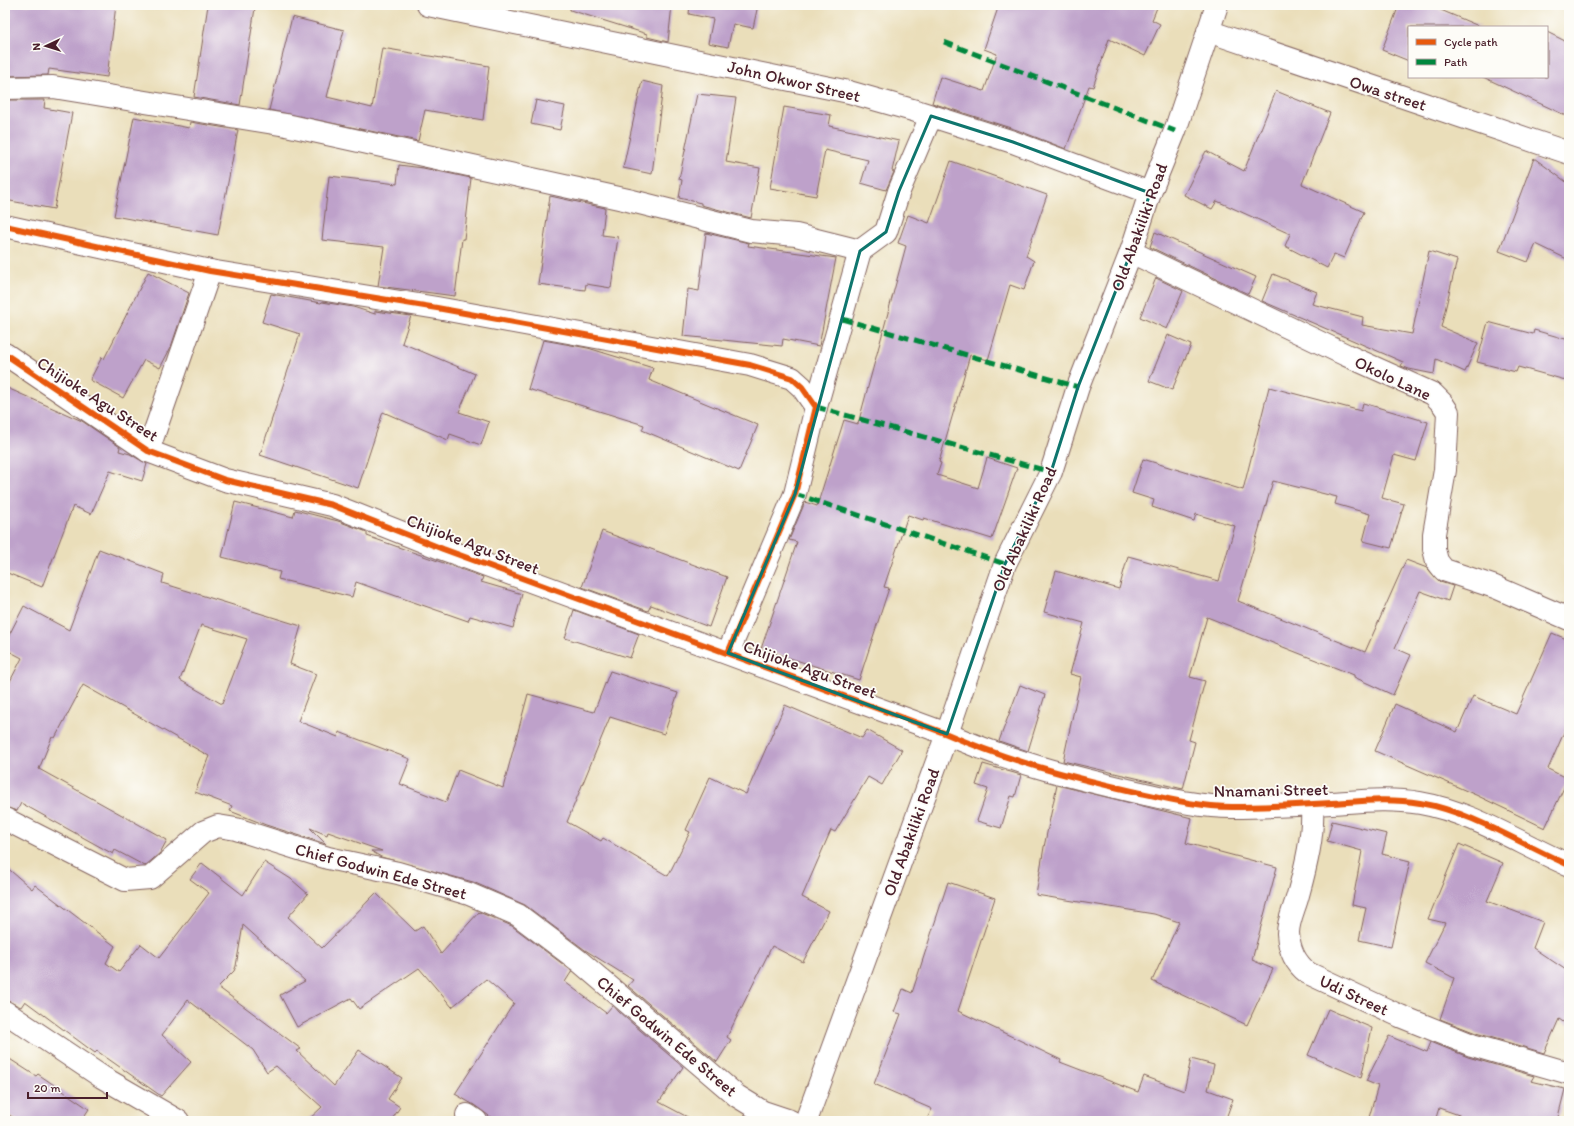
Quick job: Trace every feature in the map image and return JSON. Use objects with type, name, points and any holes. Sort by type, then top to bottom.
[{"type":"street","name":"John Okwor Street","points":[[428,5],[849,92],[1013,142],[1150,194]]},
{"type":"street","name":"Old Abakiliki Road","points":[[806,1121],[947,734],[1005,564],[1051,472],[1078,387],[1131,252],[1150,194],[1175,131],[1217,5]]},
{"type":"street","name":"Owa street","points":[[1208,31],[1301,64],[1569,152]]},
{"type":"street","points":[[5,88],[53,87],[286,125],[628,200],[751,231],[796,235],[860,252]]},
{"type":"street","points":[[728,654],[795,494],[816,407],[860,252],[886,232],[899,191],[931,116]]},
{"type":"street","points":[[5,226],[210,271],[437,308],[750,365],[792,378],[802,387],[816,407]]},
{"type":"street","name":"Okolo Lane","points":[[1131,252],[1346,356],[1433,394],[1448,412],[1445,470],[1434,534],[1434,549],[1437,561],[1444,570],[1495,587],[1569,619]]},
{"type":"street","points":[[148,451],[210,271]]},
{"type":"street","name":"Chijioke Agu Street","points":[[5,354],[148,451],[225,480],[332,505],[443,549],[947,734]]},
{"type":"street","name":"Nnamani Street","points":[[947,734],[988,752],[1030,766],[1070,777],[1158,797],[1229,807],[1378,800],[1421,803],[1478,821],[1569,865]]},
{"type":"street","name":"Udi Street","points":[[1312,804],[1307,856],[1288,932],[1292,954],[1298,965],[1308,973],[1400,1016],[1472,1045],[1569,1073]]},
{"type":"street","name":"Chief Godwin Ede Street","points":[[5,819],[125,880],[150,878],[203,832],[218,826],[236,828],[328,858],[398,873],[468,894],[518,915],[579,961],[737,1096],[763,1112],[790,1121]]},
{"type":"street","points":[[5,1012],[102,1078],[178,1121]]},
{"type":"highlighted area","points":[[931,116],[1013,142],[1150,193],[1131,252],[1078,387],[1051,472],[1005,564],[947,734],[728,653],[795,494],[860,251],[886,232],[899,191]]},
{"type":"building","points":[[5,5],[116,5],[107,77],[49,69],[48,75],[5,76]]},
{"type":"building","points":[[208,5],[234,5],[255,8],[240,105],[194,97]]},
{"type":"building","points":[[570,5],[672,5],[668,42],[647,37],[647,34],[570,10]]},
{"type":"building","points":[[690,5],[758,5],[753,28],[733,24],[728,47],[708,43],[713,19],[689,14]]},
{"type":"building","points":[[999,5],[1158,5],[1152,20],[1160,24],[1145,56],[1109,39],[1093,87],[1089,86],[1066,149],[1017,130],[932,103],[940,77],[984,91],[997,54],[984,49]]},
{"type":"building","points":[[1399,5],[1429,5],[1479,26],[1408,26],[1408,61],[1382,50]]},
{"type":"building","points":[[292,17],[344,30],[327,97],[372,108],[382,48],[489,66],[483,120],[425,110],[418,141],[269,110]]},
{"type":"building","points":[[1548,32],[1569,43],[1569,117],[1485,78],[1548,78]]},
{"type":"building","points":[[642,81],[663,86],[652,174],[623,168]]},
{"type":"building","points":[[1276,91],[1330,113],[1302,184],[1364,212],[1344,258],[1334,254],[1327,268],[1285,246],[1290,234],[1217,201],[1212,209],[1184,195],[1206,151],[1244,171]]},
{"type":"building","points":[[697,94],[736,98],[726,162],[760,168],[751,218],[679,198],[682,180],[679,179]]},
{"type":"building","points":[[5,100],[45,100],[44,108],[72,113],[54,209],[5,200]]},
{"type":"building","points":[[536,100],[565,106],[560,130],[531,124]]},
{"type":"building","points":[[784,107],[831,115],[829,126],[899,141],[892,171],[894,172],[886,190],[861,183],[868,160],[825,150],[816,196],[770,188]]},
{"type":"building","points":[[134,117],[189,128],[190,122],[238,130],[218,235],[114,216]]},
{"type":"building","points":[[1534,158],[1569,184],[1569,260],[1536,244],[1528,262],[1499,251]]},
{"type":"building","points":[[951,161],[1047,195],[1026,256],[1034,261],[1024,290],[1010,285],[988,360],[970,355],[939,462],[941,463],[937,475],[978,488],[987,458],[1017,468],[992,539],[924,518],[923,520],[908,515],[884,587],[889,588],[859,680],[761,649],[797,542],[789,540],[805,502],[817,506],[844,420],[858,424],[906,246],[898,243],[908,215],[929,223]]},
{"type":"building","points":[[399,165],[423,168],[471,178],[464,239],[462,239],[455,296],[378,286],[384,247],[322,240],[329,176],[397,184]]},
{"type":"building","points":[[550,196],[605,208],[602,235],[618,237],[611,288],[586,284],[585,290],[538,284]]},
{"type":"building","points":[[1155,232],[1256,277],[1248,294],[1150,247]]},
{"type":"building","points":[[706,233],[749,243],[748,246],[836,258],[819,346],[783,339],[782,346],[683,336],[688,289],[699,291]]},
{"type":"building","points":[[1429,251],[1457,260],[1441,327],[1478,343],[1465,372],[1436,359],[1434,374],[1409,369],[1401,366],[1403,362],[1262,301],[1273,274],[1317,292],[1312,304],[1363,317],[1362,325],[1412,334]]},
{"type":"building","points":[[148,272],[189,293],[171,347],[160,368],[144,360],[123,398],[90,380],[102,357],[104,359]]},
{"type":"building","points":[[1156,278],[1183,291],[1167,329],[1140,317]]},
{"type":"building","points":[[271,294],[353,307],[375,314],[375,311],[411,316],[402,343],[475,374],[459,412],[489,422],[481,445],[450,434],[448,440],[383,412],[358,488],[260,455],[300,334],[262,322]]},
{"type":"building","points":[[1488,322],[1533,334],[1534,330],[1569,340],[1569,381],[1518,367],[1516,372],[1477,362]]},
{"type":"building","points":[[1168,335],[1191,345],[1172,390],[1149,381]]},
{"type":"building","points":[[543,340],[588,348],[653,368],[649,380],[758,425],[739,471],[642,430],[644,425],[528,389]]},
{"type":"building","points":[[5,387],[82,421],[120,447],[119,451],[130,454],[147,464],[142,481],[110,471],[91,514],[73,506],[42,587],[5,572]]},
{"type":"building","points":[[1269,387],[1361,411],[1363,403],[1428,422],[1416,461],[1394,455],[1382,498],[1404,504],[1391,548],[1363,541],[1370,514],[1335,504],[1337,497],[1273,481],[1238,601],[1365,652],[1406,560],[1427,568],[1440,582],[1453,586],[1448,601],[1420,591],[1395,648],[1411,655],[1393,695],[1354,677],[1354,675],[1207,617],[1190,677],[1205,681],[1189,740],[1195,742],[1183,789],[1063,761],[1081,677],[1070,674],[1084,623],[1044,612],[1056,571],[1119,589],[1128,556],[1219,581],[1235,526],[1196,514],[1194,521],[1152,507],[1154,500],[1132,493],[1143,459],[1243,490]]},
{"type":"building","points":[[235,502],[293,517],[295,510],[338,521],[367,532],[367,536],[483,577],[481,582],[522,594],[513,628],[470,616],[468,621],[356,582],[352,597],[278,579],[280,572],[222,557]]},
{"type":"building","points":[[602,531],[727,577],[709,627],[651,605],[648,611],[582,587]]},
{"type":"building","points":[[99,549],[164,574],[162,583],[301,626],[290,664],[316,674],[298,721],[338,737],[339,732],[410,759],[400,784],[446,802],[458,770],[503,788],[528,694],[594,712],[610,671],[678,693],[664,734],[610,717],[567,822],[601,841],[603,838],[668,876],[690,832],[686,830],[710,777],[746,794],[785,705],[862,738],[867,730],[902,750],[882,785],[868,777],[835,832],[831,830],[802,897],[829,911],[803,962],[772,946],[727,1037],[731,1040],[717,1062],[628,986],[633,980],[585,950],[525,905],[473,882],[381,857],[371,851],[382,851],[328,832],[327,835],[310,828],[326,844],[266,825],[230,811],[232,806],[195,792],[209,756],[83,685],[55,738],[52,737],[39,769],[167,840],[160,853],[145,866],[115,850],[113,854],[21,803],[17,811],[5,807],[5,691],[22,658],[5,649],[5,643],[24,606],[69,630]],"holes":[[[201,625],[247,639],[222,704],[180,680]]]},
{"type":"building","points":[[574,610],[639,634],[630,658],[565,638]]},
{"type":"building","points":[[1552,633],[1569,640],[1569,721],[1548,769],[1568,779],[1545,828],[1476,795],[1375,751],[1395,704],[1457,732],[1473,696],[1516,714]]},
{"type":"building","points":[[1020,685],[1045,695],[1028,751],[999,741]]},
{"type":"building","points":[[983,764],[1021,775],[1015,797],[1011,796],[1001,828],[977,821],[988,789],[976,785]]},
{"type":"building","points":[[1057,785],[1192,818],[1186,843],[1277,867],[1252,960],[1273,969],[1247,1025],[1152,981],[1179,922],[1154,914],[1036,895]]},
{"type":"building","points":[[1332,821],[1387,834],[1382,854],[1410,861],[1391,947],[1359,940],[1366,908],[1352,905],[1362,851],[1327,841]]},
{"type":"building","points":[[1459,844],[1503,863],[1487,901],[1543,922],[1533,948],[1569,972],[1569,1026],[1559,1019],[1544,1053],[1476,1033],[1440,1019],[1454,978],[1425,963],[1445,923],[1428,919]]},
{"type":"building","points":[[264,862],[291,879],[308,894],[288,917],[322,948],[376,893],[415,931],[423,926],[441,954],[479,912],[512,926],[572,971],[565,982],[606,1013],[612,1006],[683,1067],[659,1102],[695,1121],[496,1121],[474,1105],[455,1094],[514,1003],[486,979],[452,1007],[419,968],[359,1009],[351,998],[297,1027],[280,995],[305,981],[243,925],[234,971],[218,987],[301,1049],[297,1051],[334,1086],[359,1050],[402,1078],[388,1099],[400,1107],[391,1121],[307,1121],[322,1107],[276,1066],[267,1072],[253,1050],[188,1000],[162,1035],[191,1062],[161,1096],[97,1051],[95,1053],[25,1001],[21,1007],[5,1000],[5,866],[32,889],[35,885],[115,946],[106,963],[119,972],[141,944],[159,958],[209,893],[190,879],[202,863],[243,895]]},
{"type":"building","points":[[948,882],[995,898],[958,1011],[1061,1060],[1060,1062],[1138,1092],[1144,1076],[1184,1091],[1191,1059],[1214,1065],[1208,1090],[1233,1099],[1225,1121],[926,1121],[932,1109],[874,1084],[901,1014],[894,1012],[903,989],[912,993]]},
{"type":"building","points":[[1328,1009],[1372,1028],[1361,1078],[1308,1055]]},
{"type":"building","points":[[1389,1036],[1427,1052],[1431,1042],[1468,1057],[1534,1076],[1531,1081],[1565,1089],[1557,1121],[1476,1121],[1439,1108],[1435,1121],[1368,1121],[1378,1086],[1366,1081]]},
{"type":"building","points":[[5,1056],[36,1076],[38,1074],[89,1109],[81,1121],[18,1121],[5,1112]]},
{"type":"marked path","points":[[944,42],[1175,131]]},
{"type":"marked path","points":[[842,319],[1078,387]]},
{"type":"marked path","points":[[816,407],[1051,472]]},
{"type":"marked path","points":[[795,494],[1005,564]]},
{"type":"cycle path","points":[[5,226],[210,271],[437,308],[750,365],[792,378],[802,387],[816,407],[795,494],[728,653]]},
{"type":"cycle path","points":[[5,354],[148,451],[225,480],[332,505],[443,549],[1016,760],[1108,785],[1194,804],[1220,807],[1257,807],[1376,800],[1409,801],[1420,803],[1440,807],[1478,821],[1569,865]]}]
